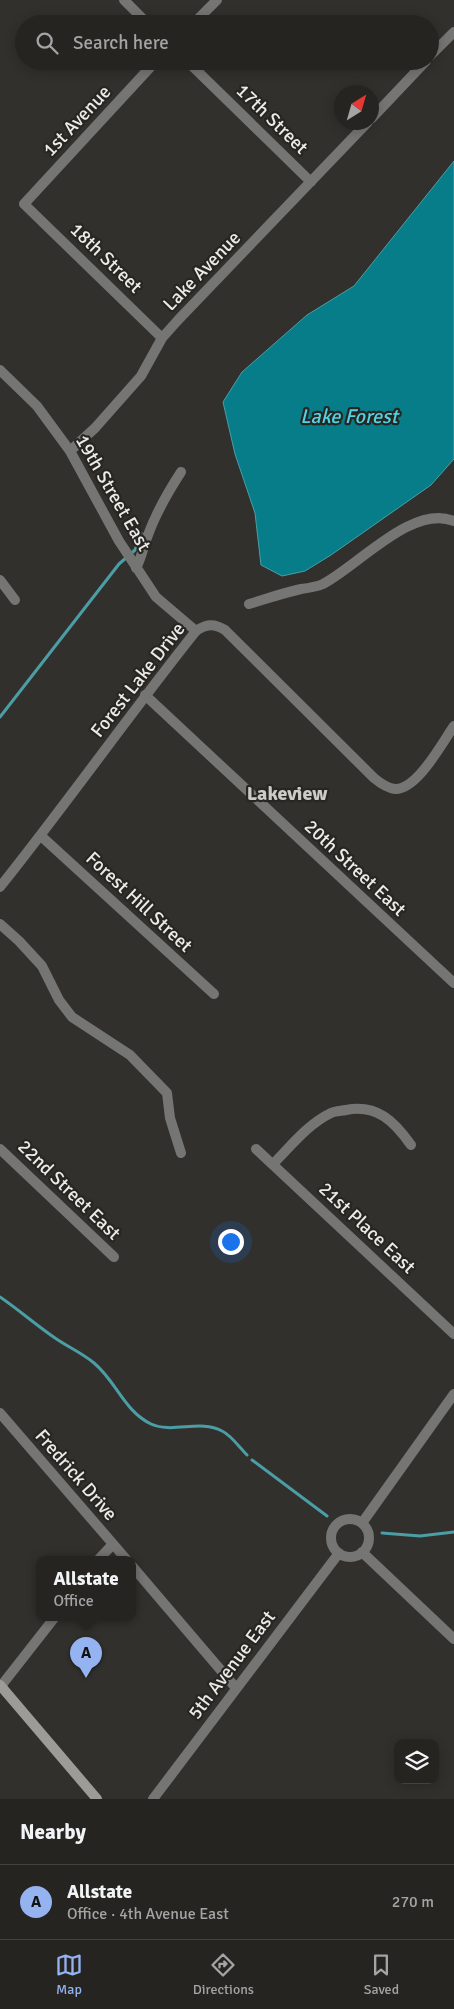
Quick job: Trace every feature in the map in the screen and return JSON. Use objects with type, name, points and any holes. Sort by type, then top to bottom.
[{"type":"main road","points":[[0,1686],[97,1799]]},
{"type":"street","points":[[124,0],[139,15]]},
{"type":"street","points":[[202,15],[217,0]]},
{"type":"street","points":[[439,47],[454,32]]},
{"type":"street","name":"1st Avenue","points":[[24,204],[148,70]]},
{"type":"street","name":"17th Street","points":[[196,70],[311,182]]},
{"type":"street","points":[[379,111],[417,70]]},
{"type":"street","name":"Lake Avenue","points":[[70,451],[95,428],[140,376],[162,338],[360,130]]},
{"type":"street","name":"18th Street","points":[[24,204],[162,338]]},
{"type":"street","name":"19th Street East","points":[[0,370],[42,412],[70,451],[119,541],[156,597],[196,631]]},
{"type":"street","points":[[136,568],[142,558],[148,534],[159,510],[181,472]]},
{"type":"street","points":[[249,604],[325,583],[390,536],[426,519],[439,517],[454,521]]},
{"type":"street","points":[[0,580],[15,600]]},
{"type":"street","name":"Forest Lake Drive","points":[[0,887],[41,836],[196,631],[203,626],[212,625],[225,630],[384,786],[396,789],[409,785],[420,774],[454,726]]},
{"type":"street","name":"20th Street East","points":[[146,696],[454,983]]},
{"type":"street","name":"Forest Hill Street","points":[[41,836],[214,994]]},
{"type":"street","points":[[0,924],[20,941],[42,966],[59,1000],[72,1016],[130,1055],[167,1093],[170,1118],[181,1153]]},
{"type":"street","points":[[273,1164],[310,1128],[332,1112],[359,1108],[372,1110],[398,1127],[411,1146]]},
{"type":"street","name":"22nd Street East","points":[[0,1149],[114,1257]]},
{"type":"street","name":"21st Place East","points":[[256,1149],[454,1334]]},
{"type":"street","points":[[362,1523],[454,1394]]},
{"type":"street","name":"Fredrick Drive","points":[[0,1413],[123,1556]]},
{"type":"street","points":[[345,1519],[362,1523],[368,1534],[366,1547],[362,1552],[351,1557],[338,1553],[331,1541],[334,1527],[345,1519]]},
{"type":"street","points":[[101,1556],[113,1544]]},
{"type":"street","points":[[362,1552],[454,1639]]},
{"type":"street","name":"5th Avenue East","points":[[153,1799],[338,1553]]},
{"type":"street","points":[[136,1571],[236,1688]]},
{"type":"street","points":[[0,1686],[52,1621]]},
{"type":"water","name":"Lake Forest","points":[[454,161],[454,459],[431,485],[331,555],[305,571],[282,576],[261,565],[255,513],[235,454],[223,402],[242,372],[307,315],[354,286]]},
{"type":"waterway","points":[[0,717],[119,564],[135,550],[141,533]]},
{"type":"waterway","points":[[0,1297],[55,1338],[94,1363],[102,1370],[134,1412],[151,1424],[168,1428],[196,1426],[214,1428],[229,1435],[247,1455]]},
{"type":"waterway","points":[[252,1460],[327,1516]]},
{"type":"waterway","points":[[382,1533],[420,1536],[454,1532]]},
{"type":"place","name":"Allstate","points":[[86,1678]]},
{"type":"district","name":"Lakeview","points":[[287,793]]}]
